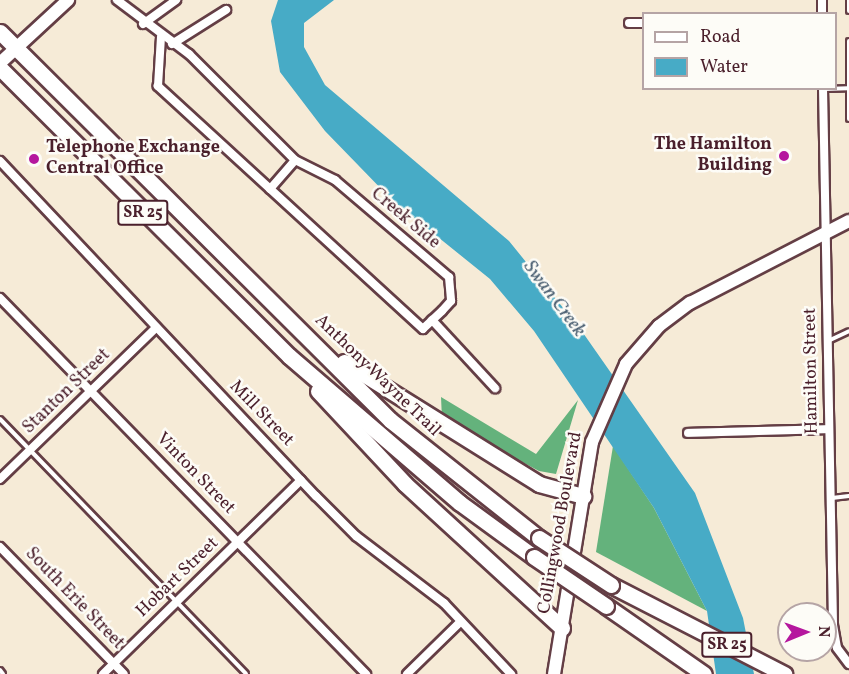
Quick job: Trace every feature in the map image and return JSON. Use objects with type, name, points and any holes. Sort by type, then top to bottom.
[{"type":"highway","name":"Anthony Wayne Trail","points":[[0,32],[390,420],[539,538],[611,585],[783,674]]},
{"type":"highway","name":"Anthony Wayne Trail","points":[[0,68],[289,356],[460,503],[704,674]]},
{"type":"highway","points":[[300,329],[453,434],[539,484],[583,496]]},
{"type":"highway","points":[[289,356],[405,484],[562,628]]},
{"type":"main road","points":[[0,63],[68,0]]},
{"type":"main road","name":"Collingwood Boulevard","points":[[554,674],[592,442],[626,364],[674,313],[849,221]]},
{"type":"street","name":"Creek Side","points":[[117,0],[143,24],[172,44],[295,160],[335,180],[449,277],[451,301],[432,320]]},
{"type":"street","points":[[143,24],[176,0]]},
{"type":"street","points":[[172,44],[226,10]]},
{"type":"street","points":[[629,23],[642,23]]},
{"type":"street","points":[[161,37],[158,86],[423,329],[432,320],[495,388]]},
{"type":"street","name":"Hamilton Street","points":[[823,90],[831,499],[839,651],[849,664]]},
{"type":"street","points":[[270,189],[295,160]]},
{"type":"street","name":"Mill Street","points":[[0,161],[301,480],[357,536],[444,603],[458,624],[511,674]]},
{"type":"street","name":"Vinton Street","points":[[0,298],[366,674]]},
{"type":"street","name":"Stanton Street","points":[[0,479],[156,328]]},
{"type":"street","points":[[688,433],[829,429]]},
{"type":"street","name":"Hobart Street","points":[[103,674],[301,480]]},
{"type":"street","name":"South Erie Street","points":[[0,547],[124,674]]},
{"type":"street","points":[[407,674],[458,624]]},
{"type":"lane","points":[[849,0],[849,11]]},
{"type":"lane","points":[[849,41],[849,119]]},
{"type":"lane","points":[[827,341],[849,331]]},
{"type":"lane","points":[[0,419],[246,674]]},
{"type":"lane","points":[[831,499],[849,496]]},
{"type":"lane","points":[[0,670],[3,674]]},
{"type":"green space","points":[[441,397],[536,454],[578,400],[556,474],[539,471],[442,419]]},
{"type":"green space","points":[[613,446],[654,508],[707,611],[596,552]]},
{"type":"water","name":"Swan Creek","points":[[278,0],[334,0],[304,23],[304,47],[325,85],[509,241],[581,330],[695,493],[743,618],[754,674],[716,674],[707,611],[654,508],[534,331],[490,279],[392,200],[325,131],[280,72],[271,21]]},
{"type":"place","name":"The Hamilton Building","points":[[784,156]]},
{"type":"place","name":"Telephone Exchange Central Office","points":[[34,159]]}]
